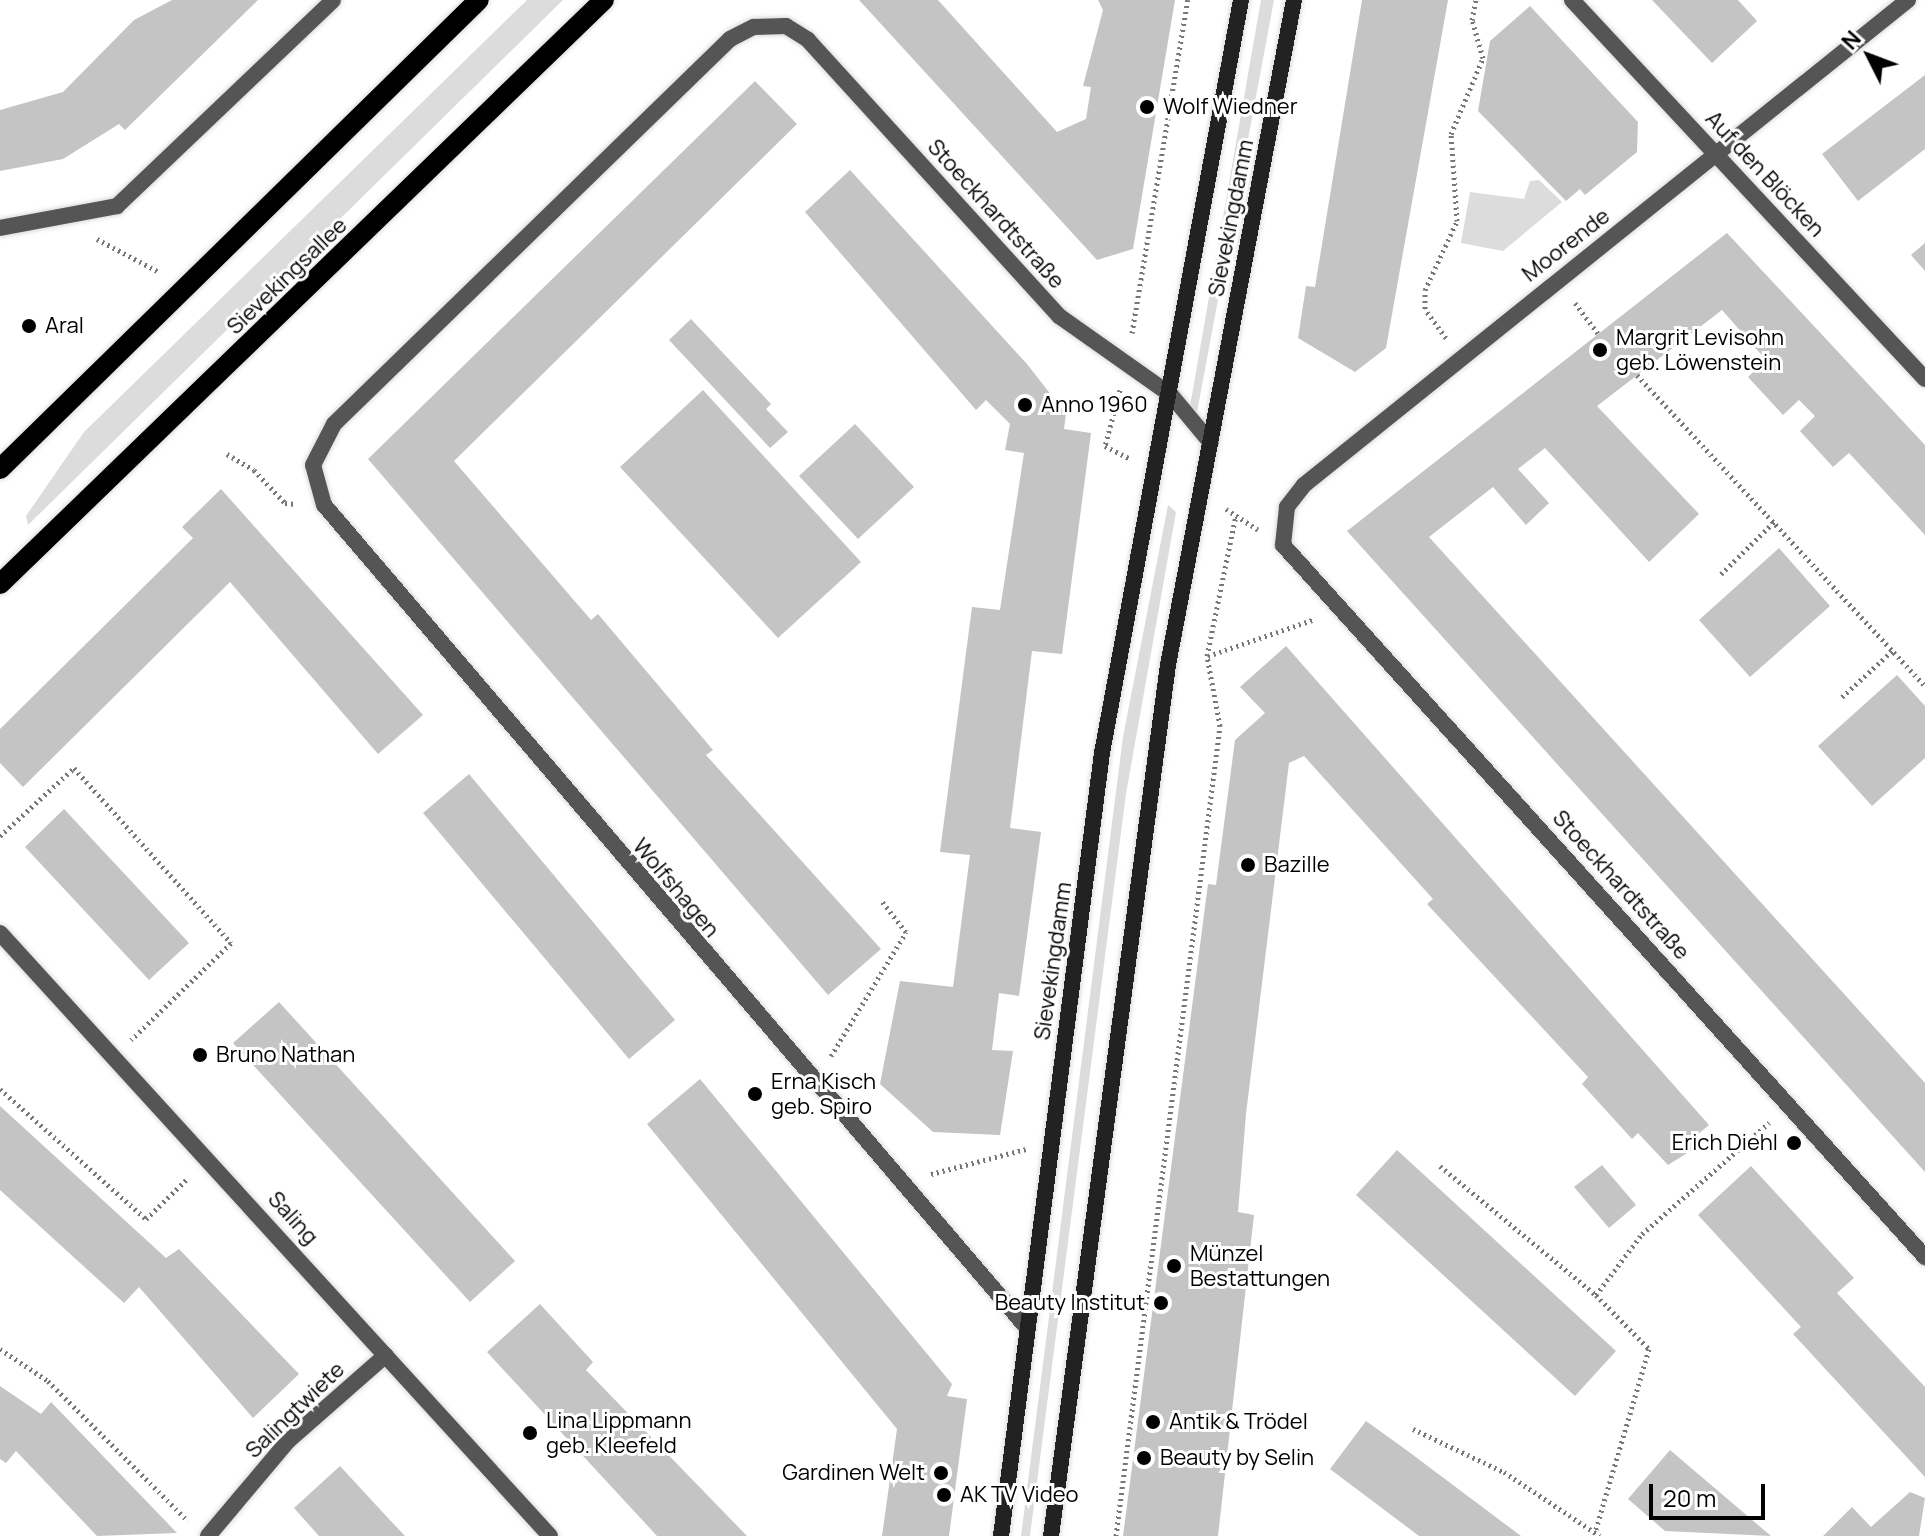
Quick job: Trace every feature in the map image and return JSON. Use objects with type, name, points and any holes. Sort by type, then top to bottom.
[{"type":"main road","points":[[0,469],[479,0]]},
{"type":"main road","name":"Sievekingsallee","points":[[0,584],[604,0]]},
{"type":"street","points":[[0,228],[68,219],[117,206],[333,0]]},
{"type":"street","name":"Sievekingdamm","points":[[1001,1536],[1102,753],[1171,395],[1241,0]]},
{"type":"street","name":"Sievekingdamm","points":[[1051,1536],[1141,841],[1294,0]]},
{"type":"street","name":"Auf den Blöcken","points":[[1572,0],[1925,379]]},
{"type":"street","name":"Moorende","points":[[1283,545],[1287,507],[1304,485],[1460,356],[1908,0]]},
{"type":"street","name":"Stoeckhardtstraße","points":[[313,465],[334,424],[730,39],[754,27],[786,26],[808,40],[1059,316],[1171,395]]},
{"type":"street","points":[[1171,395],[1211,443]]},
{"type":"street","name":"Wolfshagen","points":[[313,465],[324,505],[814,1085],[1027,1328]]},
{"type":"street","name":"Stoeckhardtstraße","points":[[1283,545],[1793,1107],[1925,1257]]},
{"type":"street","name":"Saling","points":[[0,933],[117,1054],[550,1536]]},
{"type":"street","name":"Salingtwiete","points":[[208,1536],[288,1441],[386,1355]]},
{"type":"path","points":[[1460,356],[1425,309],[1425,290],[1457,221],[1451,134],[1483,58],[1472,20],[1476,0]]},
{"type":"path","points":[[68,219],[184,286]]},
{"type":"path","points":[[1557,280],[1598,333]]},
{"type":"path","points":[[1637,375],[1925,686]]},
{"type":"path","points":[[227,454],[254,470],[285,503],[324,505]]},
{"type":"path","points":[[1116,1536],[1220,726],[1207,656],[1236,515]]},
{"type":"path","points":[[1721,574],[1775,521]]},
{"type":"path","points":[[1207,656],[1341,610]]},
{"type":"path","points":[[1842,697],[1892,651]]},
{"type":"path","points":[[0,836],[74,768],[231,943],[117,1054]]},
{"type":"path","points":[[814,1085],[906,932],[882,901]]},
{"type":"path","points":[[0,1089],[146,1219],[209,1157]]},
{"type":"path","points":[[1596,1295],[1642,1234],[1746,1139],[1793,1107]]},
{"type":"path","points":[[899,1183],[1051,1143]]},
{"type":"path","points":[[1413,1429],[1504,1472],[1597,1534],[1649,1349],[1596,1295],[1440,1166]]},
{"type":"path","points":[[0,1349],[48,1381],[192,1525]]},
{"type":"shaded area","points":[[527,0],[563,0],[28,525],[26,516],[84,432]]},
{"type":"shaded area","points":[[1261,0],[1274,0],[1197,412],[1190,406]]},
{"type":"shaded area","points":[[1539,180],[1562,202],[1503,251],[1461,243],[1470,192],[1524,199],[1530,181]]},
{"type":"shaded area","points":[[1168,505],[1176,512],[1126,794],[1030,1536],[1021,1536],[1123,737]]},
{"type":"building","points":[[172,0],[258,0],[125,130],[119,124],[63,159],[0,171],[0,110],[63,92],[134,20]]},
{"type":"building","points":[[859,0],[938,0],[1057,132],[1086,119],[1091,87],[1083,86],[1103,10],[1098,0],[1175,0],[1133,249],[1097,260]]},
{"type":"building","points":[[1362,0],[1448,0],[1386,348],[1355,372],[1298,338],[1306,286],[1315,287]]},
{"type":"building","points":[[1652,0],[1738,0],[1757,21],[1712,63]]},
{"type":"building","points":[[1530,6],[1638,122],[1637,152],[1585,195],[1580,189],[1566,201],[1478,111],[1490,41]]},
{"type":"building","points":[[1925,75],[1925,149],[1858,201],[1822,154]]},
{"type":"building","points":[[755,81],[797,124],[454,461],[591,620],[598,614],[713,750],[706,755],[881,949],[828,995],[368,459]]},
{"type":"building","points":[[850,170],[1027,364],[1066,414],[1064,429],[1091,433],[1062,654],[1032,651],[1010,828],[1041,832],[1019,996],[999,993],[992,1050],[1013,1051],[1000,1135],[933,1132],[880,1084],[900,981],[953,987],[970,855],[940,852],[972,607],[1000,610],[1024,453],[1005,450],[1010,424],[986,400],[976,410],[805,212]]},
{"type":"building","points":[[1727,233],[1925,445],[1925,535],[1849,453],[1833,467],[1800,431],[1815,416],[1799,400],[1783,415],[1748,377],[1766,360],[1722,310],[1597,406],[1699,514],[1649,562],[1545,448],[1518,469],[1549,503],[1526,525],[1493,487],[1429,537],[1925,1083],[1925,1172],[1347,531]]},
{"type":"building","points":[[1925,243],[1925,271],[1911,255]]},
{"type":"building","points":[[691,319],[771,404],[766,409],[788,432],[770,448],[669,340]]},
{"type":"building","points":[[703,390],[861,562],[778,638],[620,467]]},
{"type":"building","points":[[855,424],[914,487],[858,539],[799,476]]},
{"type":"building","points":[[221,489],[423,715],[378,754],[230,582],[23,787],[0,763],[0,729],[193,538],[182,527]]},
{"type":"building","points":[[1779,548],[1830,606],[1750,677],[1699,620]]},
{"type":"building","points":[[1286,646],[1709,1125],[1697,1135],[1703,1143],[1668,1165],[1638,1133],[1632,1139],[1582,1084],[1588,1077],[1427,904],[1433,899],[1304,756],[1289,763],[1246,1114],[1238,1212],[1254,1215],[1218,1536],[1123,1536],[1208,884],[1216,885],[1235,740],[1265,713],[1240,687]]},
{"type":"building","points":[[1897,675],[1925,706],[1925,758],[1872,806],[1818,746]]},
{"type":"building","points":[[469,774],[675,1020],[629,1059],[423,813]]},
{"type":"building","points":[[64,809],[189,943],[149,980],[25,847]]},
{"type":"building","points":[[279,1002],[515,1261],[470,1302],[233,1043]]},
{"type":"building","points":[[700,1079],[952,1384],[947,1396],[967,1399],[949,1536],[882,1536],[897,1429],[647,1124]]},
{"type":"building","points":[[0,1106],[166,1258],[179,1249],[299,1374],[253,1418],[139,1287],[124,1303],[0,1190]]},
{"type":"building","points":[[1397,1150],[1616,1351],[1575,1396],[1356,1195]]},
{"type":"building","points":[[1602,1165],[1636,1205],[1609,1228],[1574,1187]]},
{"type":"building","points":[[1751,1166],[1854,1278],[1837,1293],[1925,1387],[1925,1477],[1793,1334],[1801,1327],[1698,1215]]},
{"type":"building","points":[[540,1304],[593,1362],[586,1370],[747,1536],[657,1536],[487,1352]]},
{"type":"building","points":[[0,1386],[41,1414],[51,1402],[177,1533],[97,1536],[16,1451],[6,1463],[0,1459]]},
{"type":"building","points":[[1366,1421],[1521,1536],[1419,1536],[1330,1469]]},
{"type":"building","points":[[1670,1450],[1771,1536],[1665,1531],[1628,1499]]},
{"type":"building","points":[[340,1466],[405,1536],[319,1536],[294,1508]]},
{"type":"building","points":[[1910,1492],[1925,1498],[1919,1536],[1823,1536],[1852,1507],[1871,1527]]},
{"type":"place","name":"Wolf Wiedner","points":[[1147,107]]},
{"type":"place","name":"Aral","points":[[29,326]]},
{"type":"place","name":"Margrit Levisohn geb. Löwenstein","points":[[1600,350]]},
{"type":"place","name":"Anno 1960","points":[[1025,405]]},
{"type":"place","name":"Bazille","points":[[1248,865]]},
{"type":"place","name":"Bruno Nathan","points":[[200,1055]]},
{"type":"place","name":"Erna Kisch geb. Spiro","points":[[755,1094]]},
{"type":"place","name":"Erich Diehl","points":[[1794,1143]]},
{"type":"place","name":"Münzel Bestattungen","points":[[1174,1266]]},
{"type":"place","name":"Beauty Institut","points":[[1161,1303]]},
{"type":"place","name":"Antik & Trödel","points":[[1153,1422]]},
{"type":"place","name":"Lina Lippmann geb. Kleefeld","points":[[530,1433]]},
{"type":"place","name":"Beauty by Selin","points":[[1144,1458]]},
{"type":"place","name":"Gardinen Welt","points":[[941,1473]]},
{"type":"place","name":"AK TV Video","points":[[944,1495]]}]
